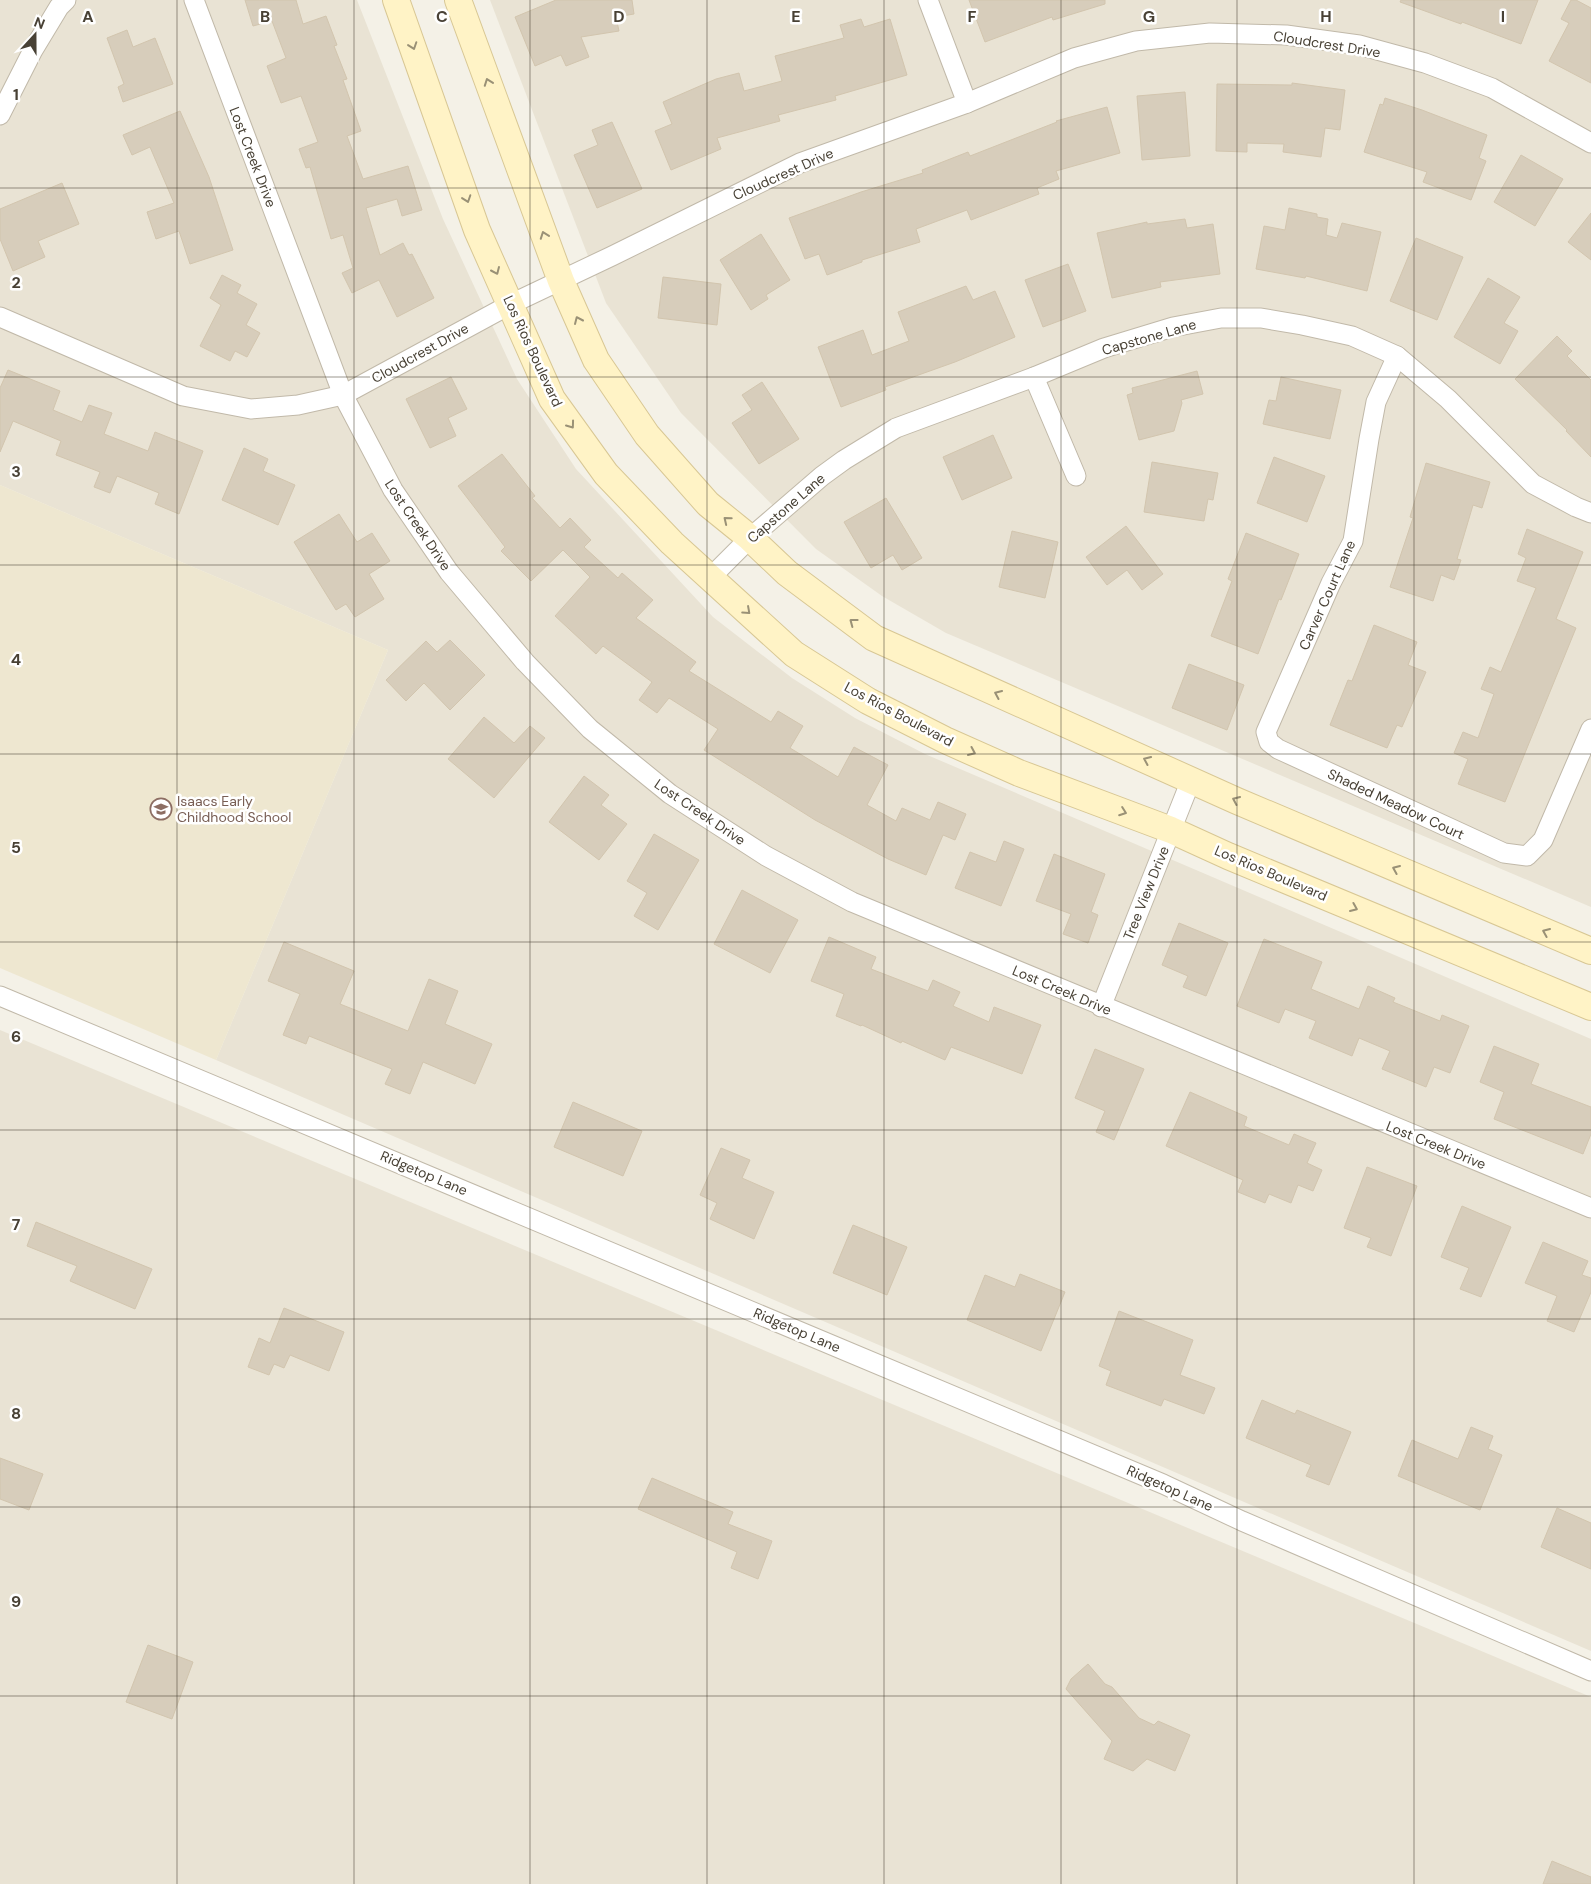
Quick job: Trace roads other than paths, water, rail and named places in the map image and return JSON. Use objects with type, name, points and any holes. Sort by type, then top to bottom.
[{"type":"main road","name":"Los Rios Boulevard","points":[[396,0],[478,230],[552,399],[606,474],[672,543],[794,654],[868,701],[945,740],[1019,773],[1171,830],[1228,856],[1591,1007]]},
{"type":"main road","points":[[458,0],[561,281],[596,360],[647,435],[708,504],[750,538],[787,573],[874,638],[1191,780],[1591,951]]},
{"type":"street","points":[[0,115],[33,50],[59,7],[66,0]]},
{"type":"street","name":"Lost Creek Drive","points":[[194,0],[343,396],[393,490],[449,572],[524,662],[590,728],[670,794],[766,856],[852,902],[1101,1007],[1591,1208]]},
{"type":"street","points":[[928,0],[967,103]]},
{"type":"street","name":"Cloudcrest Drive","points":[[0,317],[183,396],[251,409],[298,405],[343,396],[511,304],[800,163],[967,103],[1074,58],[1136,41],[1210,34],[1286,35],[1359,46],[1425,62],[1492,88],[1591,143]]},
{"type":"street","name":"Capstone Lane","points":[[710,578],[750,538],[844,460],[886,433],[1034,377],[1104,348],[1173,327],[1221,318],[1261,318],[1302,325],[1352,336],[1396,356],[1448,399],[1533,484],[1591,513]]},
{"type":"street","name":"Carver Court Lane","points":[[1269,742],[1266,732],[1331,583],[1353,541],[1365,473],[1368,438],[1376,402],[1396,356]]},
{"type":"street","points":[[1034,377],[1076,476]]},
{"type":"street","name":"Shaded Meadow Court","points":[[1269,742],[1278,749],[1504,853],[1528,856],[1543,840],[1591,730]]},
{"type":"street","name":"Tree View Drive","points":[[1101,1007],[1191,780]]},
{"type":"street","name":"Ridgetop Lane","points":[[0,996],[1163,1484],[1242,1521],[1591,1671]]},
{"type":"place","name":"Isaacs Early Childhood School","points":[[161,809]]}]
